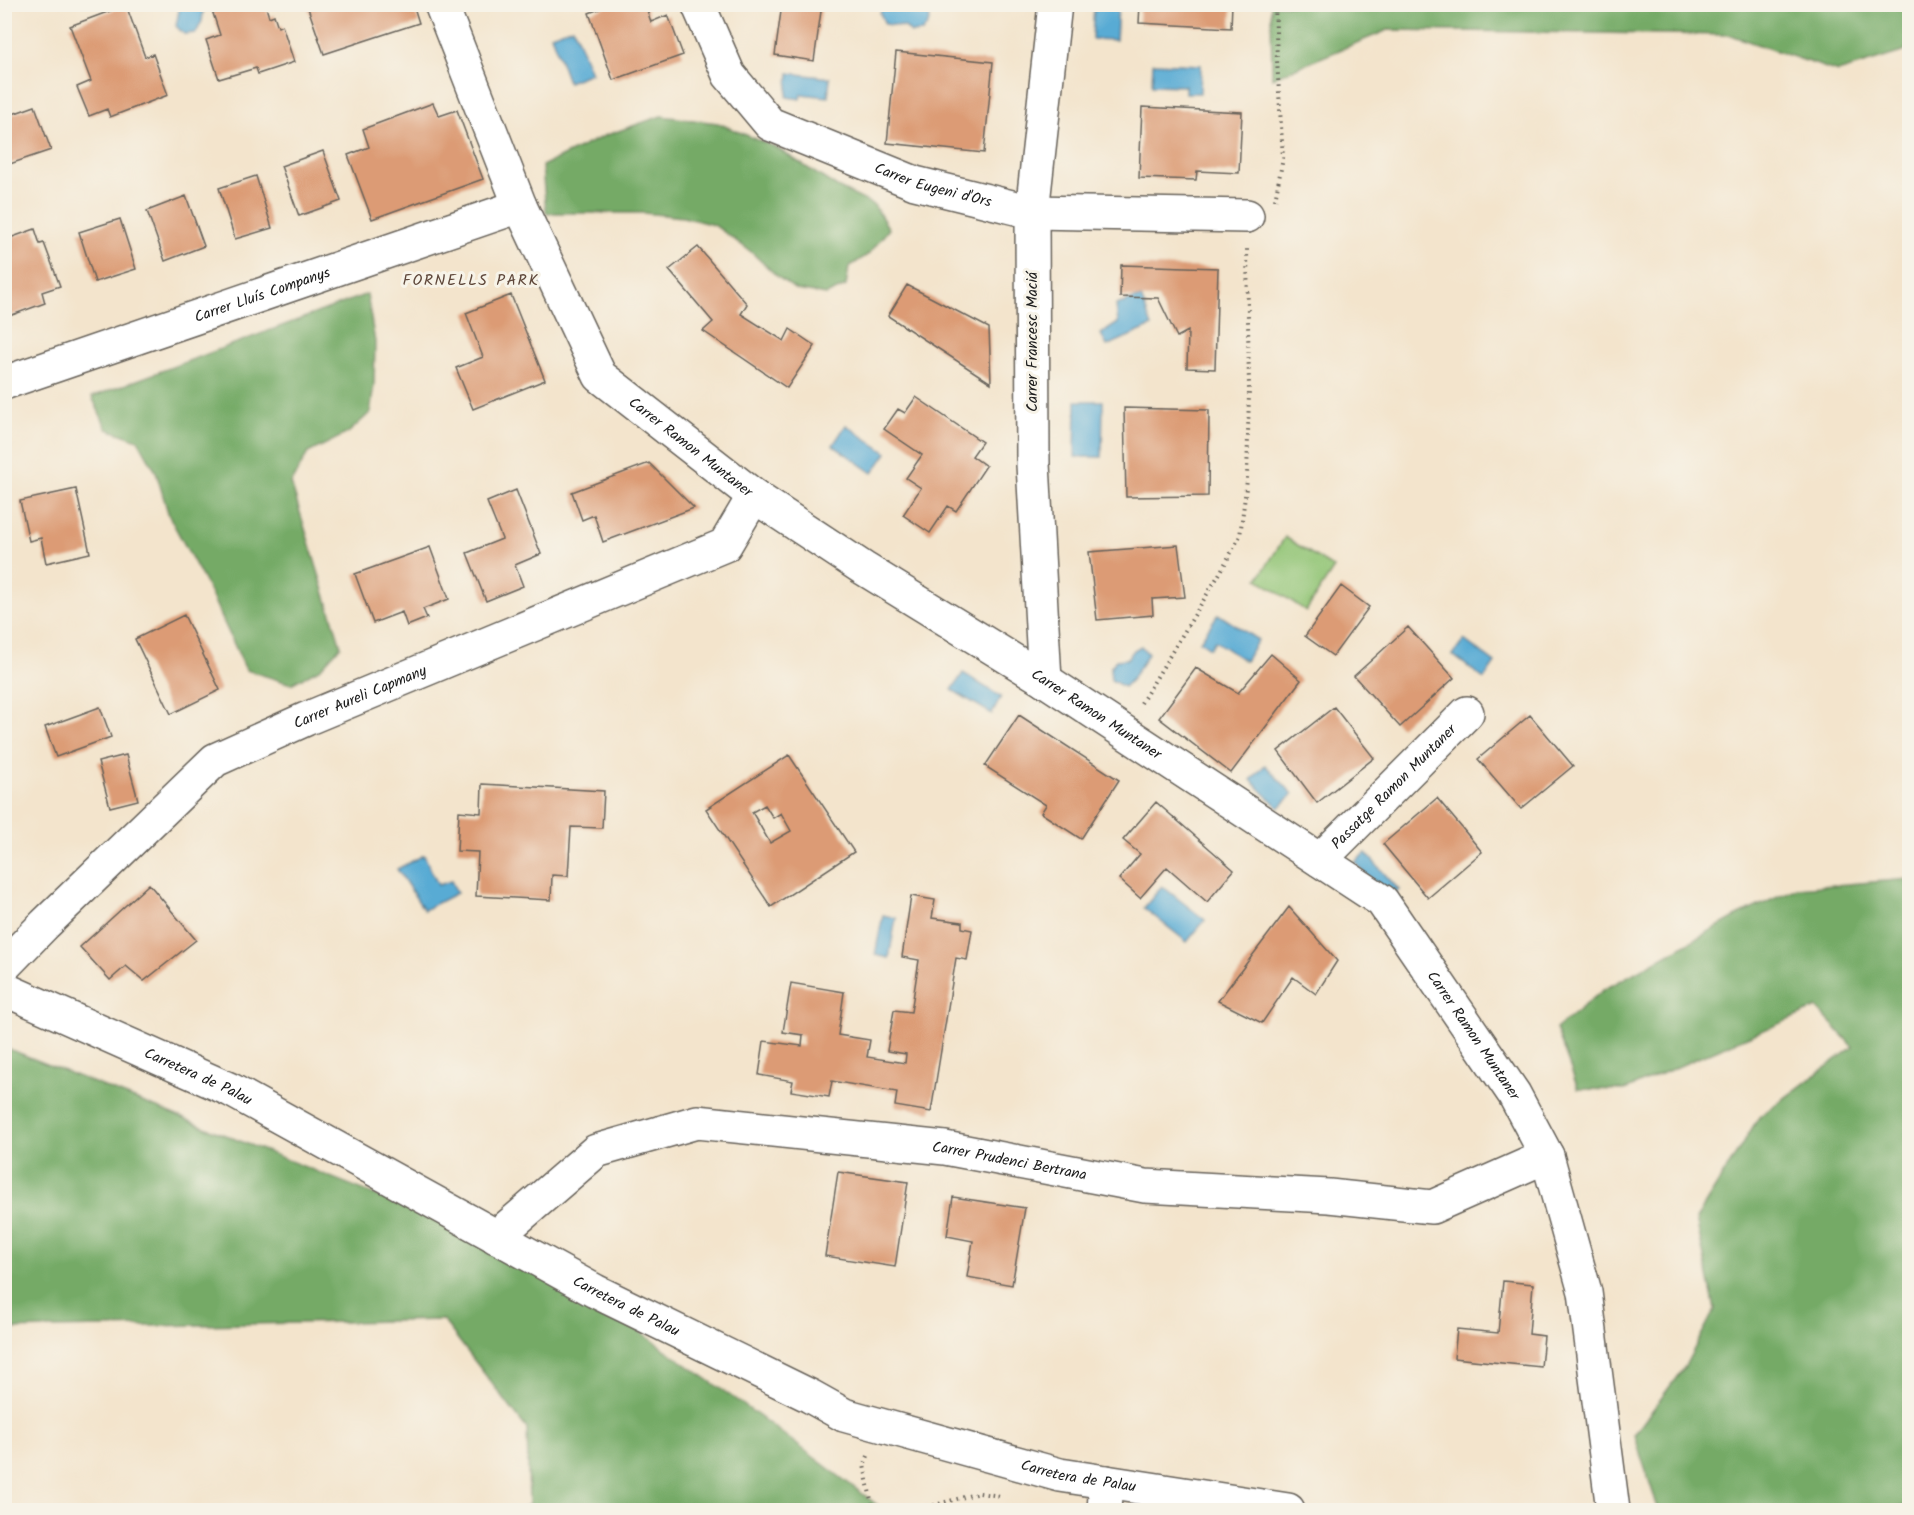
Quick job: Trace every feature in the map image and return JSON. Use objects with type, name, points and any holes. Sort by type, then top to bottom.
[{"type":"street","name":"Carrer Ramon Muntaner","points":[[441,4],[520,206],[600,376],[754,496],[863,568],[1045,680],[1382,901],[1515,1094],[1547,1156],[1585,1292],[1613,1510]]},
{"type":"street","name":"Carrer Eugeni d'Ors","points":[[698,4],[729,75],[770,124],[915,183],[1032,212],[1247,216]]},
{"type":"street","name":"Carrer Francesc Maciá","points":[[1045,680],[1033,464],[1032,212],[1055,4]]},
{"type":"street","name":"Carrer Lluís Companys","points":[[4,383],[520,206]]},
{"type":"street","name":"Carrer Aureli Capmany","points":[[4,966],[215,760],[317,715],[725,545],[754,496]]},
{"type":"street","name":"Passatge Ramon Muntaner","points":[[1320,860],[1467,713]]},
{"type":"street","name":"Carretera de Palau","points":[[4,989],[231,1090],[595,1291],[810,1396],[844,1415],[1060,1475],[1105,1496],[1288,1510]]},
{"type":"street","name":"Carrer Prudenci Bertrana","points":[[496,1237],[596,1151],[697,1122],[945,1148],[1145,1186],[1329,1196],[1432,1207],[1547,1156]]},
{"type":"path","points":[[1123,732],[1210,591],[1240,536],[1247,480],[1249,391],[1247,216],[1274,206],[1283,158],[1276,60],[1275,4]]},
{"type":"path","points":[[873,1510],[864,1465],[879,1425]]},
{"type":"path","points":[[916,1510],[979,1493],[1002,1496]]},
{"type":"green space","points":[[1271,5],[1909,5],[1909,50],[1838,72],[1730,35],[1388,30],[1272,78]]},
{"type":"green space","points":[[661,116],[718,123],[777,148],[837,187],[874,205],[889,229],[869,254],[849,267],[846,286],[826,295],[796,290],[750,251],[714,225],[683,217],[643,213],[546,213],[542,166],[604,136]]},
{"type":"green space","points":[[367,294],[375,342],[374,385],[370,413],[348,433],[308,453],[291,483],[341,646],[321,668],[291,684],[246,670],[207,586],[169,516],[156,472],[138,440],[107,429],[92,397]]},
{"type":"green space","points":[[1285,537],[1334,568],[1306,611],[1258,579]]},
{"type":"green space","points":[[1909,879],[1909,1505],[1881,1510],[1658,1508],[1634,1435],[1685,1366],[1715,1309],[1696,1219],[1759,1117],[1853,1047],[1817,1008],[1625,1090],[1578,1089],[1556,1029],[1603,990],[1735,917],[1797,888]]},
{"type":"green space","points":[[4,1047],[539,1260],[759,1416],[884,1510],[517,1510],[529,1505],[527,1429],[443,1320],[5,1329]]},
{"type":"water","points":[[926,4],[930,19],[922,32],[911,33],[905,27],[885,24],[880,13],[884,5]]},
{"type":"water","points":[[180,5],[204,5],[202,21],[196,33],[184,34],[176,26]]},
{"type":"water","points":[[1094,5],[1118,5],[1116,40],[1092,39]]},
{"type":"water","points":[[573,27],[591,73],[568,82],[551,35]]},
{"type":"water","points":[[1153,63],[1201,65],[1200,93],[1185,93],[1185,86],[1152,85]]},
{"type":"water","points":[[789,73],[830,78],[828,97],[801,94],[800,99],[787,97]]},
{"type":"water","points":[[1141,297],[1152,326],[1107,346],[1101,334],[1118,323],[1116,305]]},
{"type":"water","points":[[1076,401],[1103,401],[1102,457],[1075,457]]},
{"type":"water","points":[[846,425],[887,453],[873,473],[833,445]]},
{"type":"water","points":[[1218,614],[1258,640],[1245,661],[1215,641],[1210,648],[1200,641]]},
{"type":"water","points":[[1464,640],[1495,663],[1484,679],[1453,655]]},
{"type":"water","points":[[1141,646],[1148,654],[1132,679],[1124,687],[1111,680],[1110,668],[1116,660],[1127,659],[1134,650]]},
{"type":"water","points":[[963,673],[1001,697],[992,714],[952,690]]},
{"type":"water","points":[[1265,765],[1293,794],[1279,808],[1251,780]]},
{"type":"water","points":[[1366,853],[1399,890],[1387,900],[1355,862]]},
{"type":"water","points":[[424,855],[438,885],[451,881],[457,893],[424,910],[397,869]]},
{"type":"water","points":[[1162,886],[1205,920],[1187,942],[1144,908]]},
{"type":"water","points":[[883,915],[896,918],[889,958],[875,955]]},
{"type":"building","points":[[210,4],[265,4],[269,17],[274,15],[278,27],[282,25],[294,62],[258,74],[256,68],[219,79],[206,40],[220,35]]},
{"type":"building","points":[[320,4],[413,4],[419,23],[324,54],[308,8]]},
{"type":"building","points":[[612,4],[645,4],[651,22],[668,15],[683,55],[613,80],[589,13]]},
{"type":"building","points":[[782,4],[822,4],[814,61],[775,55]]},
{"type":"building","points":[[1140,4],[1232,4],[1231,28],[1139,23]]},
{"type":"building","points":[[126,5],[145,57],[153,54],[168,95],[110,117],[107,109],[89,116],[77,87],[91,81],[70,26]]},
{"type":"building","points":[[896,52],[993,62],[984,153],[887,143]]},
{"type":"building","points":[[433,103],[439,116],[457,110],[483,179],[372,219],[348,155],[369,147],[363,129]]},
{"type":"building","points":[[35,106],[51,150],[4,166],[4,130],[11,128],[7,116]]},
{"type":"building","points":[[1142,107],[1242,112],[1239,173],[1197,171],[1196,180],[1139,178]]},
{"type":"building","points":[[323,151],[341,201],[299,216],[281,166]]},
{"type":"building","points":[[256,176],[272,228],[235,239],[219,188]]},
{"type":"building","points":[[186,196],[204,246],[165,261],[147,211]]},
{"type":"building","points":[[120,219],[136,269],[95,282],[79,232]]},
{"type":"building","points":[[35,229],[40,244],[44,243],[60,286],[42,292],[45,303],[4,318],[4,240]]},
{"type":"building","points":[[698,247],[747,304],[741,314],[784,341],[790,329],[815,346],[787,388],[703,331],[713,322],[669,270]]},
{"type":"building","points":[[1121,265],[1218,268],[1215,369],[1187,368],[1188,331],[1177,337],[1158,298],[1120,297]]},
{"type":"building","points":[[907,285],[989,328],[991,383],[888,316]]},
{"type":"building","points":[[511,295],[545,380],[473,409],[456,368],[483,357],[466,313]]},
{"type":"building","points":[[916,397],[982,442],[972,456],[986,466],[956,511],[948,506],[930,533],[903,515],[921,488],[906,478],[922,455],[884,429],[898,409],[905,413]]},
{"type":"building","points":[[1124,408],[1209,410],[1208,496],[1126,497]]},
{"type":"building","points":[[649,463],[694,508],[603,542],[594,515],[582,520],[572,492]]},
{"type":"building","points":[[76,489],[90,553],[46,563],[41,538],[29,541],[20,501]]},
{"type":"building","points":[[516,490],[541,554],[515,565],[523,586],[486,601],[467,553],[502,539],[487,502]]},
{"type":"building","points":[[1178,545],[1185,597],[1152,599],[1153,615],[1097,620],[1089,552]]},
{"type":"building","points":[[430,547],[449,599],[423,609],[427,618],[407,626],[402,612],[373,623],[355,574]]},
{"type":"building","points":[[1341,586],[1369,607],[1333,656],[1305,636]]},
{"type":"building","points":[[184,615],[220,690],[171,714],[135,639]]},
{"type":"building","points":[[1408,627],[1454,678],[1400,727],[1354,676]]},
{"type":"building","points":[[1271,654],[1301,680],[1231,773],[1159,718],[1196,668],[1238,693]]},
{"type":"building","points":[[100,707],[111,737],[56,757],[45,727]]},
{"type":"building","points":[[1334,707],[1374,758],[1317,803],[1278,751]]},
{"type":"building","points":[[1019,715],[1119,780],[1081,839],[1041,813],[1046,805],[985,766]]},
{"type":"building","points":[[1530,715],[1573,766],[1521,809],[1478,759]]},
{"type":"building","points":[[126,755],[138,800],[110,807],[98,762]]},
{"type":"building","points":[[789,755],[854,852],[771,907],[706,809]],"holes":[[[765,805],[773,818],[781,813],[791,831],[770,843],[752,812]]]},
{"type":"building","points":[[4,760],[6,760],[8,780],[4,781]]},
{"type":"building","points":[[482,784],[604,791],[602,828],[571,827],[568,876],[552,875],[551,900],[476,896],[478,852],[457,851],[459,811],[481,813]]},
{"type":"building","points":[[1437,798],[1482,852],[1428,898],[1383,844]]},
{"type":"building","points":[[1156,802],[1234,870],[1207,902],[1167,867],[1140,898],[1119,879],[1140,854],[1123,840]]},
{"type":"building","points":[[149,884],[196,940],[144,981],[126,966],[110,980],[80,947]]},
{"type":"building","points":[[911,896],[935,900],[932,918],[962,922],[962,928],[972,930],[967,960],[956,958],[931,1112],[895,1106],[897,1092],[832,1081],[829,1097],[791,1091],[793,1081],[759,1075],[764,1041],[802,1046],[803,1035],[783,1032],[791,983],[844,992],[838,1035],[870,1040],[867,1057],[905,1063],[906,1054],[887,1051],[894,1010],[911,1012],[919,960],[902,957]]},
{"type":"building","points":[[1289,907],[1337,961],[1316,994],[1293,977],[1262,1023],[1218,1001]]},
{"type":"building","points":[[838,1172],[908,1182],[895,1267],[825,1256]]},
{"type":"building","points":[[953,1197],[1025,1208],[1012,1285],[967,1277],[973,1241],[947,1236]]},
{"type":"building","points":[[1503,1281],[1533,1284],[1529,1334],[1544,1336],[1541,1367],[1454,1358],[1457,1329],[1498,1333]]},
{"type":"district","name":"FORNELLS PARK","points":[[471,279]]}]
